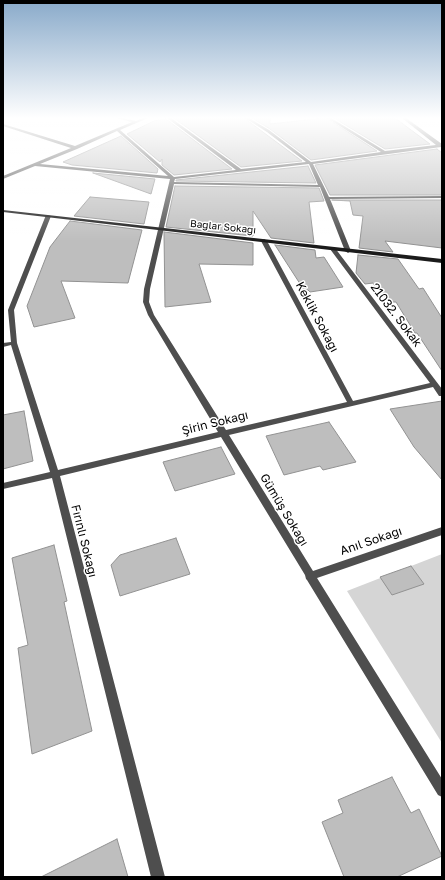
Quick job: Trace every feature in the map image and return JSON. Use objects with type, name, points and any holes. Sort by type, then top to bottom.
[{"type":"main road","name":"Bağlar Sokağı","points":[[3,211],[442,261]]},
{"type":"street","points":[[3,178],[49,159]]},
{"type":"street","points":[[150,159],[173,180]]},
{"type":"street","points":[[224,159],[239,170]]},
{"type":"street","points":[[305,159],[310,163],[348,251]]},
{"type":"street","points":[[173,180],[239,170],[340,159]]},
{"type":"street","points":[[34,165],[173,180],[320,186]]},
{"type":"street","name":"Gümüş Sokağı","points":[[173,180],[147,289],[146,302],[151,315],[442,792]]},
{"type":"street","points":[[326,198],[442,197]]},
{"type":"street","name":"Fırınlı Sokağı","points":[[48,216],[11,310],[14,343],[55,474],[158,877]]},
{"type":"street","name":"Keklik Sokağı","points":[[264,241],[351,403]]},
{"type":"street","name":"21032. Sokak","points":[[333,249],[442,394]]},
{"type":"street","points":[[3,345],[14,343]]},
{"type":"street","name":"Şirin Sokağı","points":[[3,486],[434,384]]},
{"type":"street","name":"Anıl Sokağı","points":[[309,576],[442,531]]},
{"type":"shaded area","points":[[442,554],[442,743],[347,591]]},
{"type":"building","points":[[70,159],[147,159],[158,169],[157,173],[72,165],[63,162]]},
{"type":"building","points":[[162,159],[219,159],[232,169],[174,175],[162,165]]},
{"type":"building","points":[[230,159],[299,159],[302,161],[241,167]]},
{"type":"building","points":[[360,159],[442,159],[442,195],[330,195],[315,165]]},
{"type":"building","points":[[308,166],[316,183],[176,181],[176,180]]},
{"type":"building","points":[[93,173],[155,179],[151,194]]},
{"type":"building","points":[[175,186],[319,188],[324,201],[309,202],[314,243],[271,238],[253,211],[253,236],[166,227]]},
{"type":"building","points":[[90,197],[149,202],[144,224],[74,216]]},
{"type":"building","points":[[332,200],[442,200],[442,248],[385,241],[393,252],[359,248],[363,216],[353,215],[350,201]]},
{"type":"building","points":[[70,221],[142,230],[128,283],[61,281],[75,318],[34,327],[27,306],[50,247]]},
{"type":"building","points":[[164,232],[253,243],[253,265],[199,264],[211,302],[165,307]]},
{"type":"building","points":[[275,245],[315,250],[316,258],[324,257],[343,287],[310,292],[308,290],[304,290]]},
{"type":"building","points":[[358,255],[398,259],[419,289],[423,288],[442,318],[442,371],[417,333],[415,333],[396,302],[388,302],[379,286],[375,286],[373,283],[365,284],[356,273]]},
{"type":"building","points":[[442,401],[442,480],[414,447],[390,409]]},
{"type":"building","points":[[24,411],[33,461],[3,469],[3,415]]},
{"type":"building","points":[[329,422],[356,462],[323,470],[320,466],[284,475],[266,436]]},
{"type":"building","points":[[221,447],[235,474],[175,491],[163,462]]},
{"type":"building","points":[[176,538],[190,574],[120,596],[111,565],[120,555]]},
{"type":"building","points":[[54,545],[67,601],[64,602],[92,731],[32,754],[18,648],[28,645],[12,558]]},
{"type":"building","points":[[411,566],[424,584],[392,595],[380,577]]},
{"type":"building","points":[[392,777],[411,813],[419,809],[442,856],[397,877],[344,877],[322,822],[343,813],[338,800]]},
{"type":"building","points":[[117,839],[128,877],[41,877]]}]
